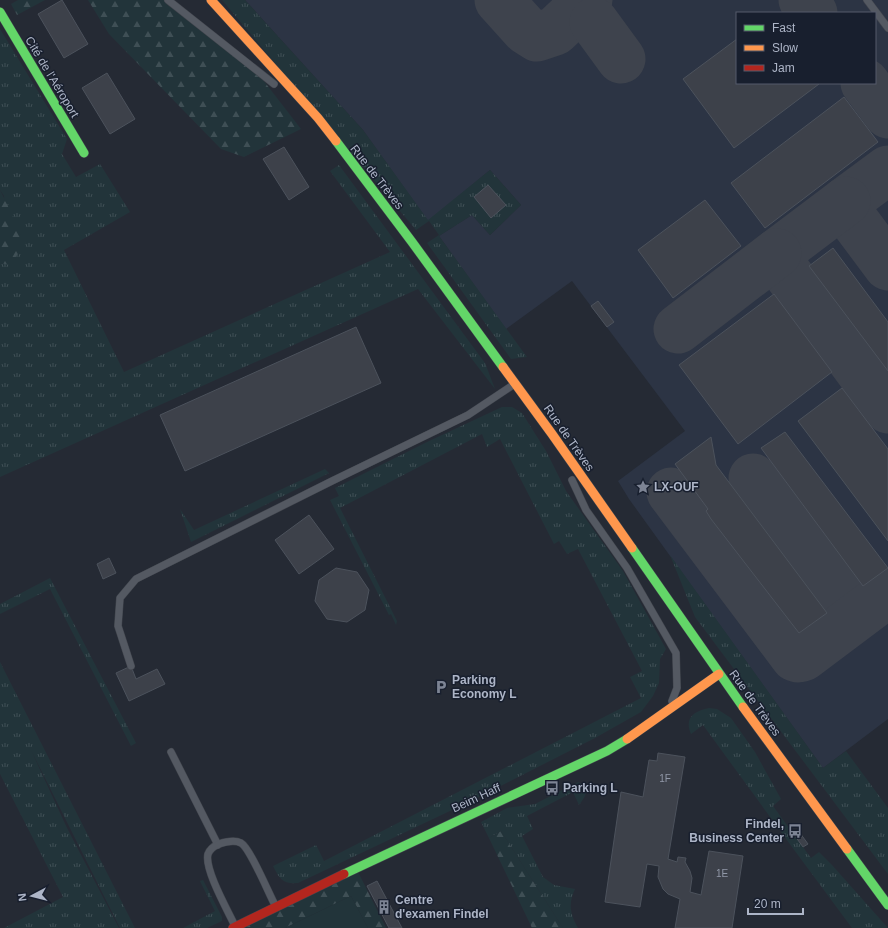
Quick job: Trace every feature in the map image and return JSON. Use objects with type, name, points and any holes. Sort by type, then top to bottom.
[{"type":"main road","name":"Rue de Trèves","points":[[211,0],[318,118],[412,242],[552,434],[719,674],[888,905]]},
{"type":"main road","name":"Cité de l'Aéroport","points":[[0,12],[84,153]]},
{"type":"main road","name":"Beim Haff","points":[[234,928],[356,868],[607,751],[636,734],[719,674]]},
{"type":"lane","points":[[168,0],[318,118]]},
{"type":"lane","points":[[867,0],[888,28]]},
{"type":"lane","points":[[131,666],[118,626],[120,598],[136,579],[468,415],[515,384]]},
{"type":"lane","points":[[552,434],[586,510],[627,568],[676,653],[677,688],[666,713]]},
{"type":"lane","points":[[171,752],[218,845]]},
{"type":"lane","points":[[234,928],[209,868],[208,856],[211,849],[218,845],[230,842],[241,843],[248,851],[276,907]]},
{"type":"shaded area","points":[[245,0],[888,0],[888,719],[823,768],[629,499],[618,481],[685,431],[572,281],[506,329],[439,236],[472,215],[490,235],[521,205],[490,170],[428,221],[363,130]]},
{"type":"green space","points":[[18,0],[45,0],[17,15],[11,4]]},
{"type":"green space","points":[[88,0],[168,0],[253,67],[301,129],[244,157],[221,149],[109,34]]},
{"type":"green space","points":[[222,0],[245,0],[363,130],[428,220],[490,170],[521,205],[490,235],[472,215],[439,236],[527,357],[511,359],[427,243],[439,235],[429,221],[416,230]]},
{"type":"green space","points":[[0,29],[67,139],[62,154],[76,177],[100,164],[130,212],[64,250],[124,372],[390,252],[330,171],[339,165],[485,363],[495,389],[418,289],[0,477],[0,263],[10,264],[4,196],[0,190]]},
{"type":"green space","points":[[0,190],[26,242],[10,265],[0,263]]},
{"type":"green space","points":[[502,407],[512,407],[522,413],[546,451],[566,491],[623,571],[666,649],[660,659],[659,683],[653,696],[641,712],[595,738],[471,801],[298,883],[285,882],[280,878],[273,866],[316,845],[324,861],[641,698],[630,677],[642,671],[578,549],[567,554],[559,541],[554,544],[500,439],[487,447],[482,434],[340,508],[397,621],[396,625],[391,614],[389,615],[330,500],[339,496],[335,488],[427,442]]},
{"type":"green space","points":[[325,469],[329,473],[191,542],[180,509],[194,530]]},
{"type":"green space","points":[[670,555],[823,768],[846,751],[888,808],[888,874],[695,617]]},
{"type":"green space","points":[[50,578],[136,743],[131,746],[50,589],[0,614],[0,604]]},
{"type":"green space","points":[[0,662],[135,928],[120,928],[31,750],[67,828],[119,928],[4,928],[63,897],[0,774]]},
{"type":"green space","points":[[709,708],[717,709],[731,718],[755,752],[781,799],[773,806],[811,858],[819,852],[888,928],[852,928],[703,725],[691,734],[689,724],[692,716],[699,711]]},
{"type":"green space","points":[[578,782],[585,787],[586,790],[584,798],[579,805],[573,792],[527,816],[533,829],[522,836],[543,877],[554,885],[575,889],[571,899],[571,909],[573,918],[578,928],[563,928],[501,831],[489,838],[481,822],[507,808],[535,804]]},
{"type":"green space","points":[[501,831],[563,928],[532,928],[489,838]]},
{"type":"green space","points":[[356,868],[386,928],[368,928],[351,896],[285,928],[233,928]]},
{"type":"green space","points":[[203,880],[222,917],[222,921],[207,928],[183,928],[215,911],[200,881]]},
{"type":"green space","points":[[351,896],[368,928],[285,928]]},
{"type":"building","points":[[62,0],[88,44],[64,58],[38,14]]},
{"type":"building","points":[[736,40],[736,84],[819,84],[734,148],[683,79]]},
{"type":"building","points":[[107,73],[135,119],[110,134],[82,88]]},
{"type":"building","points":[[844,97],[878,142],[765,228],[731,183]]},
{"type":"building","points":[[284,147],[309,187],[289,200],[263,159]]},
{"type":"building","points":[[488,185],[506,205],[491,218],[474,197]]},
{"type":"building","points":[[705,200],[741,246],[673,298],[638,250]]},
{"type":"building","points":[[833,248],[888,322],[888,371],[809,266]]},
{"type":"building","points":[[774,294],[832,372],[738,444],[679,365]]},
{"type":"building","points":[[598,301],[614,322],[607,327],[591,306]]},
{"type":"building","points":[[356,327],[381,383],[185,471],[160,415]]},
{"type":"building","points":[[842,388],[888,449],[888,541],[798,421]]},
{"type":"building","points":[[785,432],[888,568],[863,586],[761,448]]},
{"type":"building","points":[[711,437],[716,465],[827,613],[799,633],[711,519],[706,511],[708,509],[675,464]]},
{"type":"building","points":[[309,515],[334,549],[299,574],[275,540]]},
{"type":"building","points":[[109,558],[116,573],[103,579],[97,564]]},
{"type":"building","points":[[336,568],[357,572],[369,590],[365,610],[347,622],[327,619],[315,601],[319,580]]},
{"type":"building","points":[[131,666],[136,679],[157,669],[165,684],[129,701],[116,673]]},
{"type":"building","points":[[658,753],[685,757],[668,859],[677,862],[678,857],[686,858],[685,862],[692,878],[690,892],[701,895],[709,851],[743,856],[732,928],[675,928],[680,899],[668,894],[663,889],[658,877],[659,866],[647,864],[640,907],[605,902],[621,792],[643,797],[649,760],[657,761]]},
{"type":"building","points":[[800,833],[808,844],[803,847],[795,836]]},
{"type":"building","name":"Centre d'examen Findel","points":[[377,881],[402,928],[389,928],[367,886]]},
{"type":"taxiway","points":[[499,0],[526,30],[537,37],[555,31],[588,0]]},
{"type":"taxiway","points":[[803,0],[812,12]]},
{"type":"taxiway","points":[[594,22],[621,59]]},
{"type":"taxiway","points":[[866,84],[888,114]]},
{"type":"taxiway","points":[[888,170],[846,201],[844,207],[888,266]]},
{"type":"taxiway","points":[[846,201],[777,253],[776,258],[888,409]]},
{"type":"taxiway","points":[[678,329],[777,253]]},
{"type":"taxiway","points":[[753,478],[852,611],[861,613]]},
{"type":"taxiway","points":[[671,492],[795,657],[803,657],[888,593]]},
{"type":"traffic: fast","points":[[0,12],[84,153]]},
{"type":"traffic: fast","points":[[336,141],[503,367]]},
{"type":"traffic: fast","points":[[632,548],[743,707]]},
{"type":"traffic: fast","points":[[344,874],[607,751],[627,739]]},
{"type":"traffic: fast","points":[[847,849],[888,905]]},
{"type":"traffic: slow","points":[[211,0],[318,118],[336,141]]},
{"type":"traffic: slow","points":[[503,367],[632,548]]},
{"type":"traffic: slow","points":[[627,739],[719,674]]},
{"type":"traffic: slow","points":[[743,707],[847,849]]},
{"type":"traffic: jam","points":[[233,928],[344,874]]},
{"type":"place","name":"LX-OUF","points":[[643,487]]},
{"type":"place","name":"Parking Economy L","points":[[441,687]]},
{"type":"place","name":"Parking L","points":[[552,788]]},
{"type":"place","name":"Findel, Business Center","points":[[795,831]]},
{"type":"place","name":"Centre d'examen Findel","points":[[384,907]]}]
